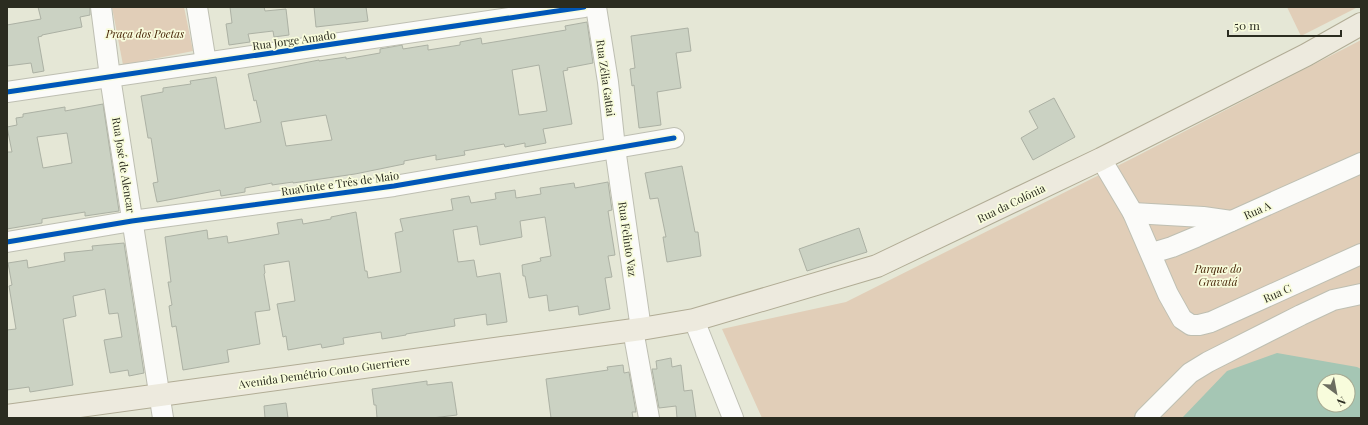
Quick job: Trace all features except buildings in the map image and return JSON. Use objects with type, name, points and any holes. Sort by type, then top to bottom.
[{"type":"main road","name":"Rua da Colônia","points":[[637,330],[694,320],[877,266],[1101,159],[1306,55],[1361,24]]},
{"type":"main road","name":"Avenida Demétrio Couto Guerriere","points":[[7,416],[159,394],[637,330]]},
{"type":"street","name":"Rua José de Alencar","points":[[102,7],[110,77],[163,418]]},
{"type":"street","points":[[197,7],[206,63]]},
{"type":"street","name":"Rua Jorge Amado","points":[[7,92],[584,7]]},
{"type":"street","name":"Rua Zélia Gattai","points":[[596,7],[608,82],[615,148]]},
{"type":"street","name":"RuaVinte e Três de Maio","points":[[7,242],[132,221],[394,186],[674,138]]},
{"type":"street","name":"Rua Felinto Vaz","points":[[615,148],[649,418]]},
{"type":"street","points":[[1101,159],[1133,213],[1152,254]]},
{"type":"street","name":"Rua A","points":[[1152,254],[1172,247],[1361,163]]},
{"type":"street","points":[[1133,213],[1203,217],[1231,221]]},
{"type":"street","name":"Rua C","points":[[1152,254],[1168,294],[1182,319],[1191,325],[1211,322],[1361,254]]},
{"type":"street","points":[[1145,418],[1190,373],[1208,362],[1333,300],[1361,294]]},
{"type":"street","points":[[694,320],[733,418]]},
{"type":"green space","name":"Praça dos Poetas","points":[[112,7],[184,7],[193,51],[123,65]]},
{"type":"green space","points":[[1287,7],[1358,7],[1301,36]]},
{"type":"green space","name":"Parque do Gravatá","points":[[1361,40],[1361,418],[762,418],[722,329],[846,302],[1135,157]]},
{"type":"shaded area","points":[[1277,353],[1357,367],[1361,369],[1361,418],[1182,418],[1227,371]]},
{"type":"cycle path","points":[[7,92],[584,7]]},
{"type":"cycle path","points":[[7,242],[132,221],[394,186],[674,138]]}]
